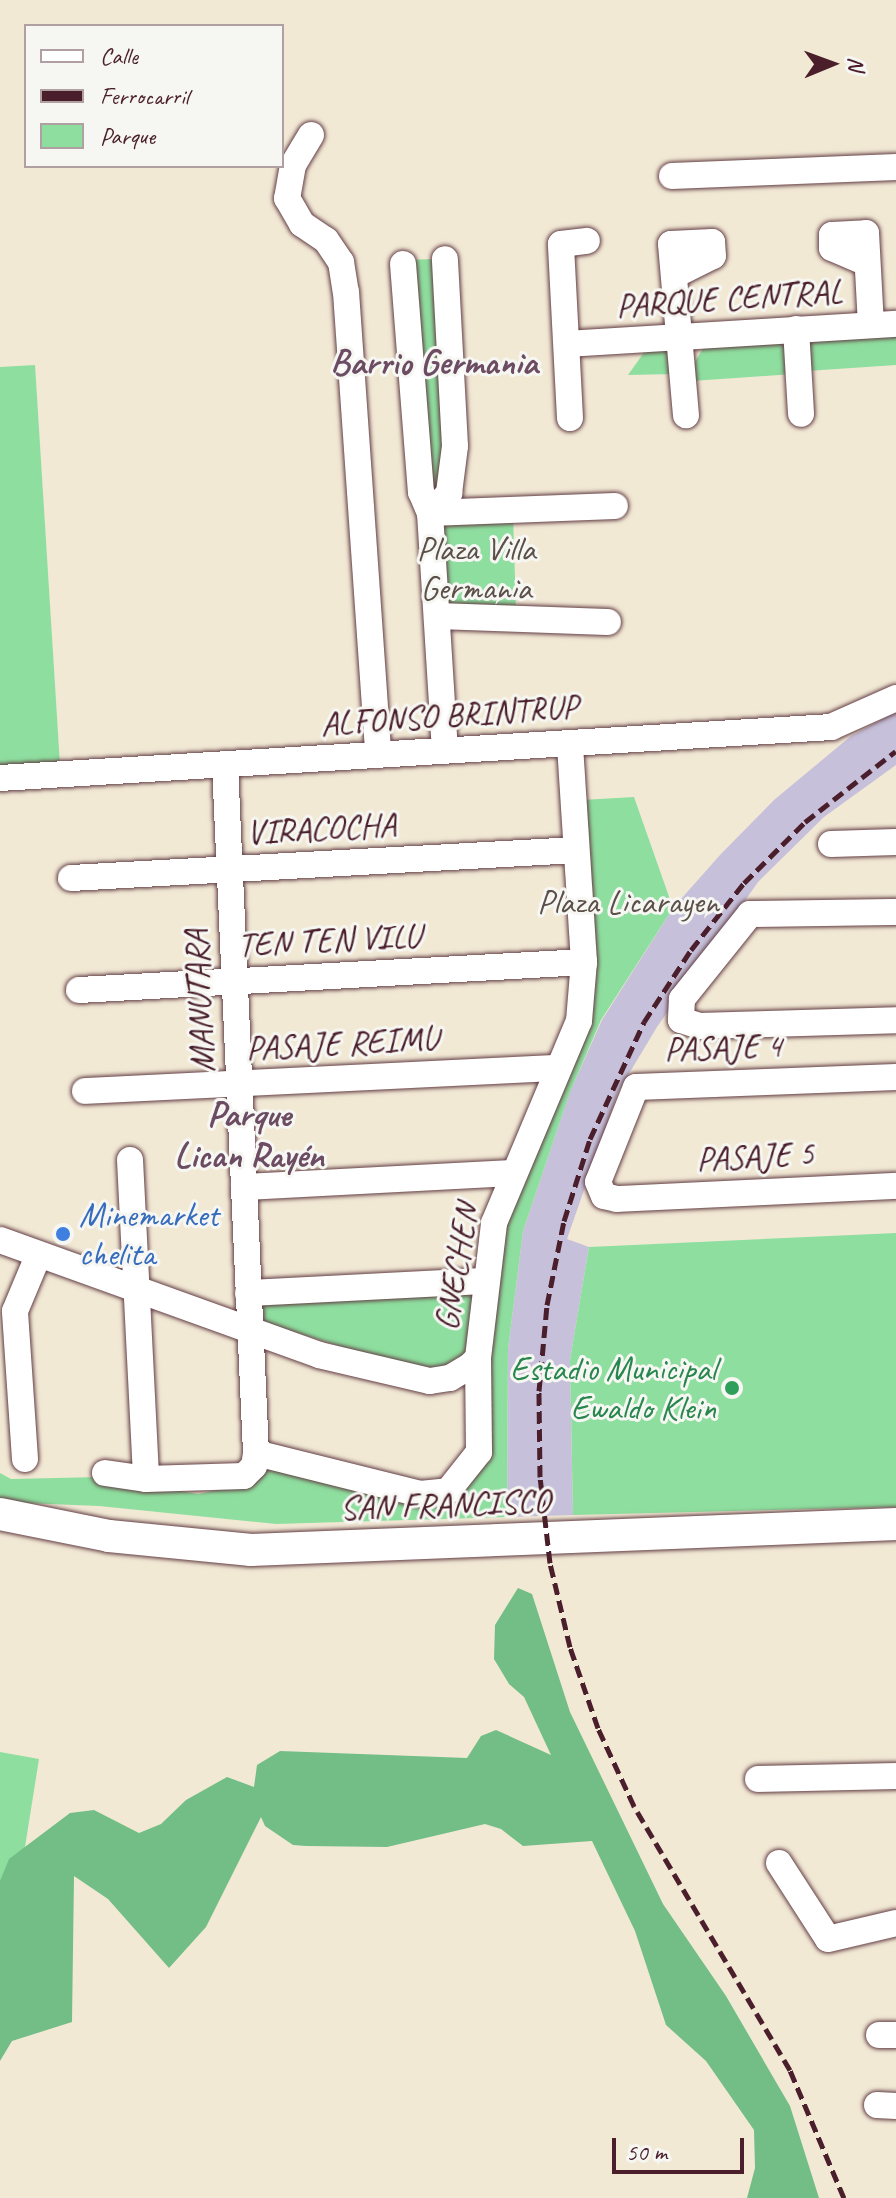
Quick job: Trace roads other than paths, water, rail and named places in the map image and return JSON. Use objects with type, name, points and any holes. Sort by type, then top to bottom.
[{"type":"main road","name":"SAN FRANCISCO","points":[[0,1514],[109,1536],[251,1550],[896,1524]]},
{"type":"street","points":[[311,135],[293,165],[287,198],[302,224],[326,240],[343,277],[378,755]]},
{"type":"street","points":[[672,176],[896,167]]},
{"type":"street","points":[[570,418],[561,244],[587,241]]},
{"type":"street","points":[[867,263],[883,324]]},
{"type":"street","points":[[430,513],[449,493],[455,446],[445,268],[404,272],[421,492],[430,513],[445,751]]},
{"type":"street","points":[[675,275],[686,415]]},
{"type":"street","name":"PARQUE CENTRAL","points":[[567,344],[883,324]]},
{"type":"street","points":[[796,329],[801,414]]},
{"type":"street","points":[[430,513],[615,506]]},
{"type":"street","points":[[437,616],[608,622]]},
{"type":"street","name":"ALFONSO BRINTRUP","points":[[0,778],[831,727],[896,698]]},
{"type":"street","name":"GNECHEN","points":[[0,1240],[137,1293],[319,1355],[430,1381],[461,1373],[478,1358],[494,1223],[556,1068],[579,1021],[584,962],[570,743]]},
{"type":"street","name":"MANUTARA","points":[[225,765],[256,1453]]},
{"type":"street","points":[[831,844],[896,842]]},
{"type":"street","name":"VIRACOCHA","points":[[71,878],[576,850]]},
{"type":"street","points":[[896,912],[750,914],[682,999],[681,1020],[699,1026],[896,1020]]},
{"type":"street","name":"TEN TEN VILU","points":[[79,990],[584,962]]},
{"type":"street","name":"PASAJE REIMU","points":[[85,1091],[556,1068]]},
{"type":"street","name":"PASAJE 4","points":[[617,1199],[604,1196],[598,1182],[636,1087],[896,1077]]},
{"type":"street","points":[[130,1160],[146,1479]]},
{"type":"street","points":[[244,1187],[514,1173]]},
{"type":"street","name":"PASAJE 5","points":[[617,1199],[896,1186]]},
{"type":"street","points":[[25,1459],[15,1311],[38,1256]]},
{"type":"street","points":[[248,1293],[485,1281]]},
{"type":"street","points":[[105,1473],[146,1479],[244,1476],[256,1453],[420,1494],[448,1491],[479,1452],[478,1358]]},
{"type":"street","points":[[758,1779],[896,1776]]},
{"type":"street","points":[[779,1863],[828,1939],[896,1923]]},
{"type":"railway","points":[[844,2198],[790,2070],[634,1806],[598,1728],[570,1647],[550,1563],[540,1477],[539,1391],[547,1305],[564,1221],[590,1139],[644,1022],[691,950],[744,883],[805,822],[896,751]]},
{"type":"place","name":"Minemarket chelita","points":[[63,1234]]},
{"type":"place","name":"Estadio Municipal Ewaldo Klein","points":[[732,1388]]},
{"type":"district","name":"Barrio Germania","points":[[434,363]]},
{"type":"district","name":"Parque Lican Rayén","points":[[249,1134]]},
{"type":"park label","name":"Plaza Villa Germania","points":[[476,568]]},
{"type":"park label","name":"Plaza Licarayen","points":[[628,902]]}]
